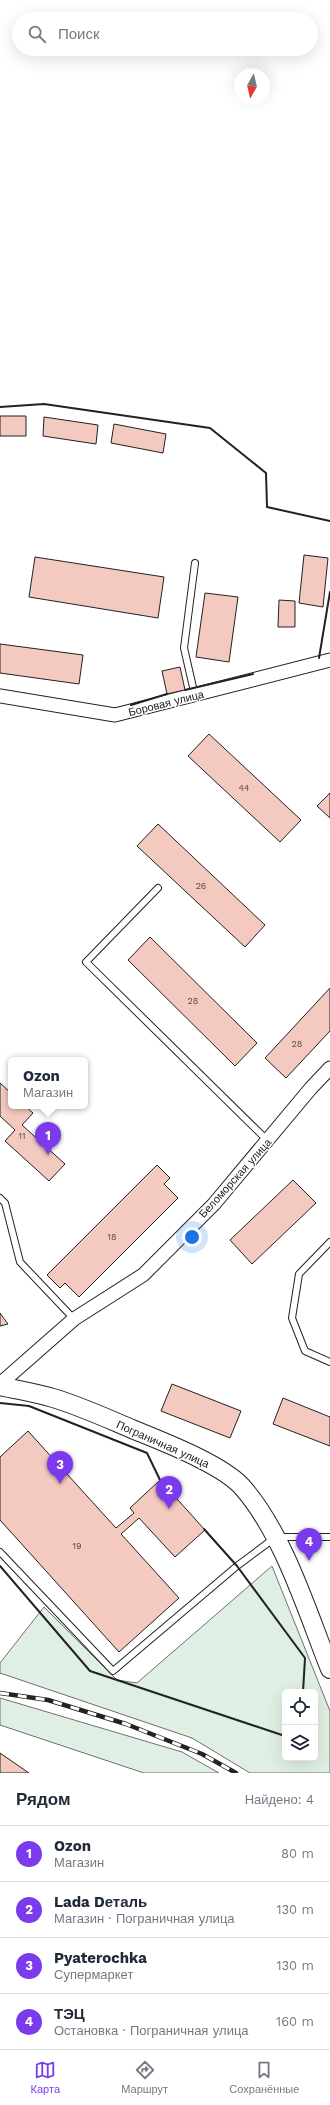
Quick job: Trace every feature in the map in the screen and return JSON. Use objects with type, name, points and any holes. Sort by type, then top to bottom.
[{"type":"main road","name":"Пограничная улица","points":[[0,1385],[53,1398],[90,1411],[178,1448],[218,1469],[243,1487],[257,1505],[276,1537],[330,1668]]},
{"type":"street","name":"Боровая улица","points":[[0,696],[115,715],[195,696],[330,660]]},
{"type":"street","name":"Беломорская улица","points":[[0,1385],[74,1319],[143,1275],[214,1204],[311,1088],[330,1068]]},
{"type":"lane","points":[[195,564],[184,648],[195,696]]},
{"type":"lane","points":[[158,888],[86,962],[268,1141]]},
{"type":"lane","points":[[0,1198],[5,1203],[20,1262],[74,1319]]},
{"type":"lane","points":[[330,1242],[299,1274],[292,1318],[305,1351],[330,1362]]},
{"type":"lane","points":[[0,1552],[113,1672],[237,1566],[276,1537],[330,1537]]},
{"type":"green space","points":[[272,1566],[330,1711],[330,1773],[250,1773],[192,1738],[0,1673],[0,1663],[44,1607],[117,1680],[137,1683]]},
{"type":"green space","points":[[0,1698],[182,1752],[219,1773],[144,1773],[0,1725]]},
{"type":"building","points":[[0,416],[26,416],[26,436],[0,436]]},
{"type":"building","points":[[44,417],[98,425],[96,444],[43,436]]},
{"type":"building","points":[[114,424],[166,434],[163,453],[111,443]]},
{"type":"building","points":[[304,555],[328,558],[323,607],[299,603]]},
{"type":"building","points":[[35,557],[164,577],[158,618],[29,597]]},
{"type":"building","points":[[205,593],[238,597],[229,662],[196,657]]},
{"type":"building","points":[[279,600],[295,601],[295,627],[278,627]]},
{"type":"building","points":[[0,644],[83,655],[79,684],[0,673]]},
{"type":"building","points":[[180,667],[185,690],[167,694],[162,671]]},
{"type":"building","points":[[209,734],[301,820],[280,842],[188,756]]},
{"type":"building","points":[[330,793],[330,818],[317,806]]},
{"type":"building","points":[[158,824],[265,925],[245,947],[137,846]]},
{"type":"building","points":[[150,937],[257,1043],[235,1066],[128,960]]},
{"type":"building","points":[[330,988],[330,1031],[286,1078],[265,1058]]},
{"type":"building","points":[[0,1083],[8,1090],[8,1109],[28,1109],[33,1113],[22,1125],[65,1164],[49,1181],[5,1141],[15,1130],[0,1116]]},
{"type":"building","points":[[157,1165],[170,1178],[164,1184],[178,1198],[79,1297],[65,1283],[60,1288],[47,1275]]},
{"type":"building","points":[[293,1180],[316,1203],[252,1264],[230,1240]]},
{"type":"building","points":[[0,1313],[8,1324],[0,1326]]},
{"type":"building","points":[[172,1384],[241,1411],[230,1438],[161,1411]]},
{"type":"building","points":[[283,1398],[330,1417],[330,1446],[273,1424]]},
{"type":"building","points":[[28,1431],[116,1528],[134,1513],[130,1508],[160,1480],[205,1530],[175,1557],[139,1518],[121,1534],[179,1598],[119,1652],[0,1520],[0,1457]]},
{"type":"building","points":[[0,1753],[29,1773],[0,1773]]},
{"type":"railway","points":[[0,1693],[48,1700],[126,1724],[202,1754],[236,1773]]},
{"type":"wall","points":[[0,407],[44,404],[210,428],[266,473],[267,507],[330,521]]},
{"type":"wall","points":[[319,658],[330,592]]},
{"type":"wall","points":[[185,690],[253,674]]},
{"type":"wall","points":[[131,705],[167,694]]},
{"type":"wall","points":[[0,1403],[29,1406],[147,1453],[161,1482]]},
{"type":"wall","points":[[204,1529],[237,1566],[305,1658],[303,1689]]},
{"type":"wall","points":[[0,1566],[90,1671],[282,1735]]},
{"type":"place","name":"Ozon","points":[[48,1155]]},
{"type":"place","name":"Pyaterochka","points":[[60,1484]]},
{"type":"place","name":"Lada Dеталь","points":[[169,1509]]},
{"type":"place","name":"ТЭЦ","points":[[309,1561]]}]
